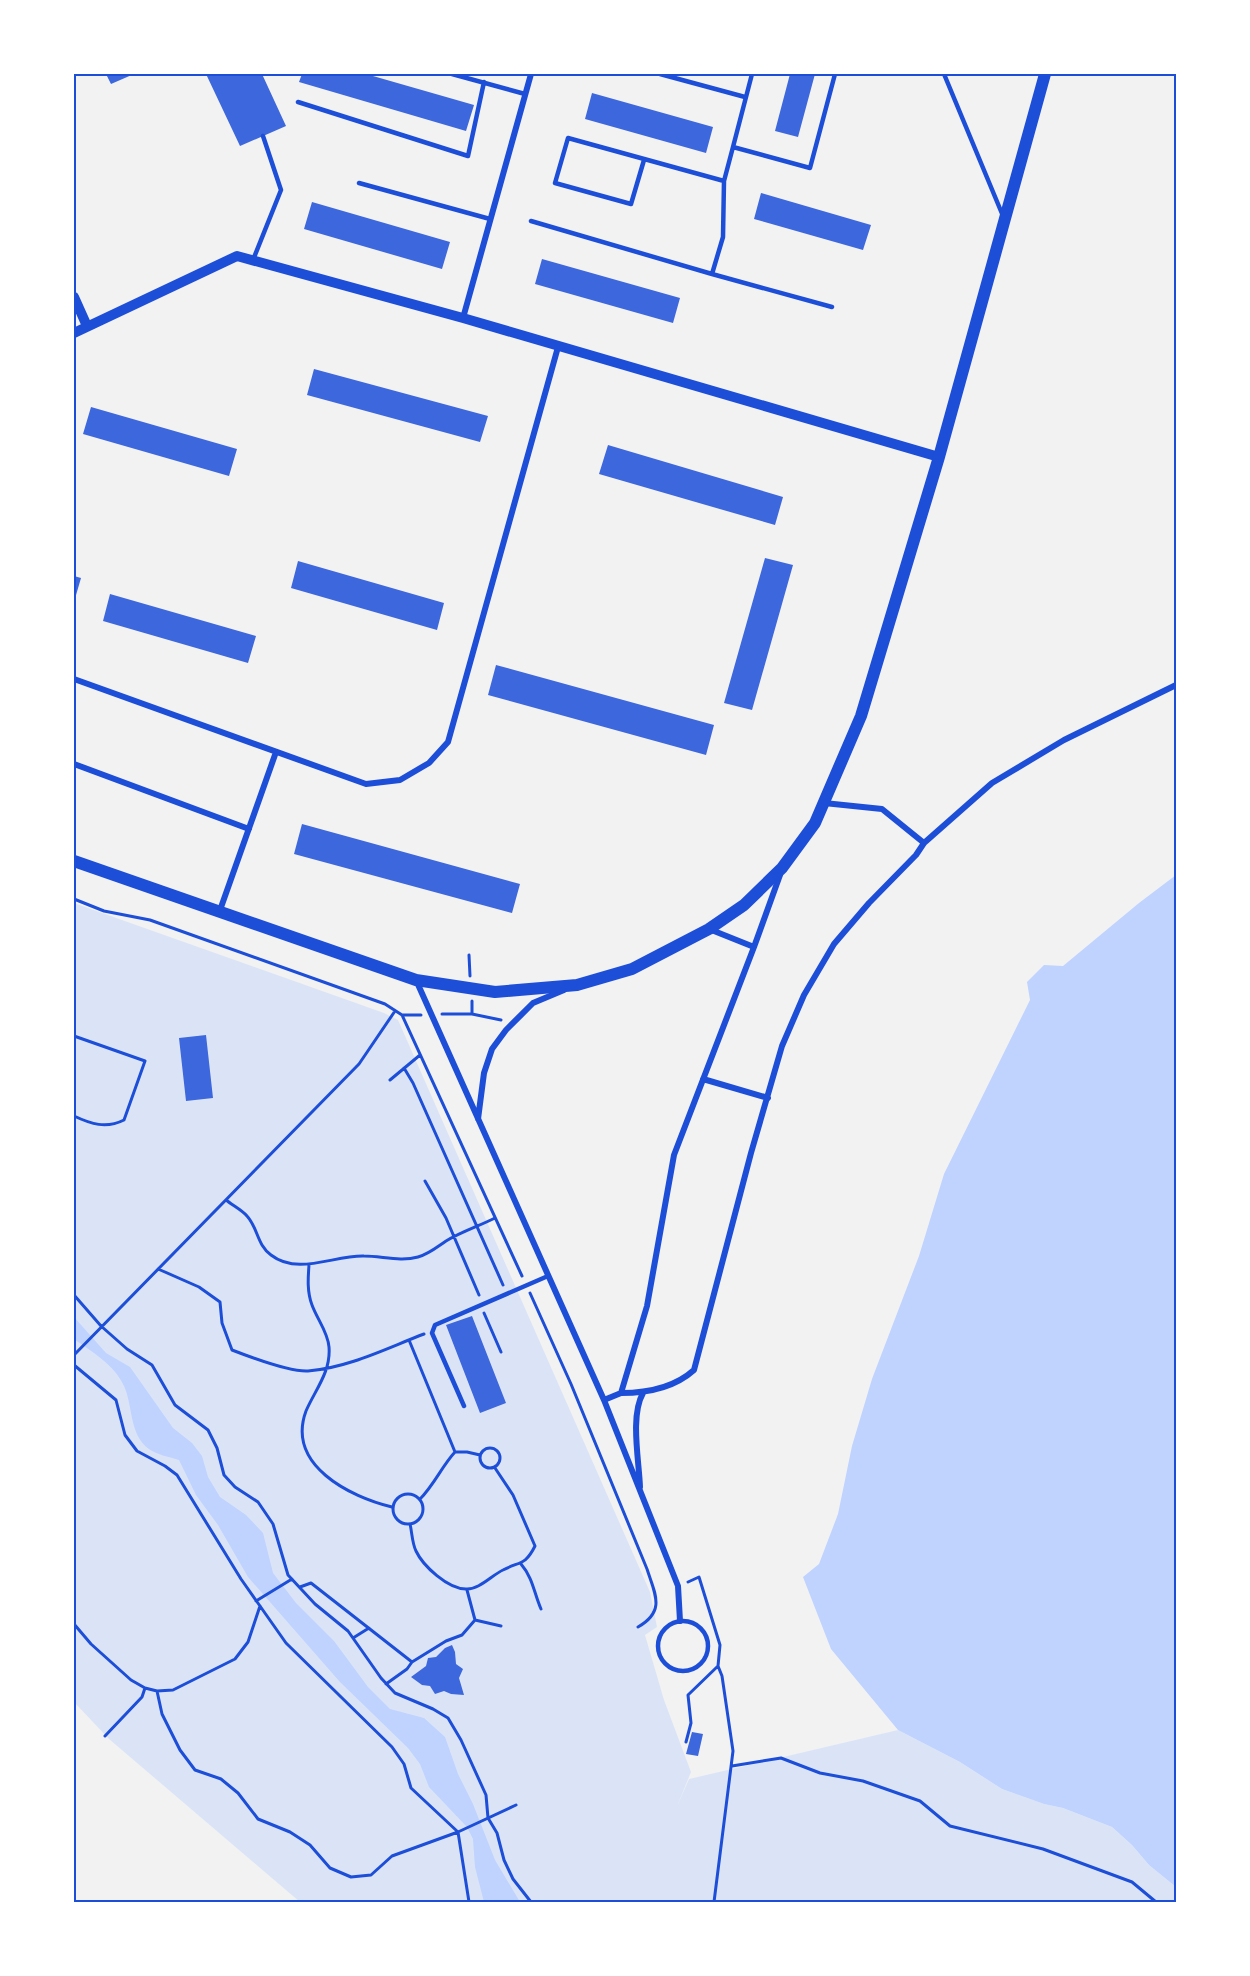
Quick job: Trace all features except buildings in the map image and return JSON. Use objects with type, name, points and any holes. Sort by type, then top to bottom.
[{"type":"main road","points":[[74,861],[416,980],[495,992],[577,985],[632,969],[709,929],[744,905],[782,868],[815,823],[861,716],[939,457],[1045,74]]},
{"type":"street","points":[[463,318],[531,74]]},
{"type":"street","points":[[74,333],[237,256],[463,318],[939,457]]},
{"type":"street","points":[[74,297],[87,326]]},
{"type":"street","points":[[74,680],[366,784],[400,780],[429,763],[448,742],[558,347]]},
{"type":"street","points":[[604,1400],[621,1393],[643,1393],[682,1381],[694,1370],[751,1153],[782,1046],[804,994],[834,944],[869,903],[916,855],[924,843],[992,783],[1064,740],[1176,685]]},
{"type":"street","points":[[219,913],[276,752]]},
{"type":"street","points":[[74,764],[249,829]]},
{"type":"street","points":[[824,802],[882,809],[924,843]]},
{"type":"street","points":[[621,1393],[647,1306],[674,1155],[782,868]]},
{"type":"street","points":[[709,929],[754,947]]},
{"type":"street","points":[[416,980],[604,1400],[678,1587],[680,1621]]},
{"type":"street","points":[[478,1119],[484,1073],[489,1057],[506,1030],[533,1003],[577,985]]},
{"type":"street","points":[[703,1079],[768,1098]]},
{"type":"street","points":[[641,1493],[636,1418],[637,1403],[643,1393]]},
{"type":"lane","points":[[452,74],[525,94]]},
{"type":"lane","points":[[660,74],[745,97]]},
{"type":"lane","points":[[711,274],[723,237],[724,181],[752,74]]},
{"type":"lane","points":[[734,147],[810,168],[835,74]]},
{"type":"lane","points":[[944,74],[1005,221]]},
{"type":"lane","points":[[298,102],[468,156],[484,82]]},
{"type":"lane","points":[[253,260],[281,190],[263,136]]},
{"type":"lane","points":[[644,160],[631,204],[555,183],[568,138],[724,181]]},
{"type":"lane","points":[[359,183],[490,219]]},
{"type":"lane","points":[[531,220],[711,274],[832,306]]},
{"type":"lane","points":[[464,1406],[432,1333],[435,1325],[548,1276]]},
{"type":"lane","points":[[680,1621],[696,1624],[707,1637],[708,1654],[698,1667],[690,1671],[674,1670],[662,1659],[659,1652],[660,1636],[665,1629],[680,1621]]},
{"type":"path","points":[[74,899],[104,911],[150,920],[385,1004],[402,1015],[425,1015]]},
{"type":"path","points":[[74,1355],[359,1064],[395,1011]]},
{"type":"path","points":[[437,1014],[472,1014],[506,1021]]},
{"type":"path","points":[[402,1015],[571,1384],[652,1586],[656,1607],[650,1620],[638,1627]]},
{"type":"path","points":[[74,1036],[145,1061],[124,1120],[114,1125],[100,1125],[90,1124],[74,1116]]},
{"type":"path","points":[[390,1080],[420,1055]]},
{"type":"path","points":[[404,1068],[461,1188],[506,1294]]},
{"type":"path","points":[[425,1181],[455,1237],[501,1352]]},
{"type":"path","points":[[226,1200],[248,1216],[256,1230],[260,1244],[272,1256],[291,1263],[309,1265],[345,1257],[417,1258],[495,1218]]},
{"type":"path","points":[[309,1265],[308,1290],[311,1304],[327,1336],[329,1347],[327,1368],[305,1414],[301,1430],[304,1444],[314,1465],[329,1480],[372,1502],[392,1507]]},
{"type":"path","points":[[158,1269],[199,1287],[220,1302],[222,1323],[232,1350],[257,1360],[306,1371],[335,1367],[425,1334]]},
{"type":"path","points":[[74,1295],[101,1326],[127,1349],[152,1365],[175,1405],[208,1430],[217,1448],[224,1475],[236,1487],[258,1502],[273,1524],[288,1575],[315,1604],[353,1638],[395,1693],[448,1718],[461,1740],[486,1795],[488,1818],[497,1833],[504,1860],[513,1880],[531,1902]]},
{"type":"path","points":[[409,1340],[455,1452]]},
{"type":"path","points":[[74,1365],[116,1400],[125,1435],[137,1451],[177,1475],[241,1579],[286,1642],[393,1747],[404,1764],[411,1788],[458,1832],[470,1902]]},
{"type":"path","points":[[484,1449],[495,1449],[499,1453],[501,1458],[495,1468],[485,1468],[481,1464],[480,1455],[484,1449]]},
{"type":"path","points":[[420,1499],[434,1482],[445,1462],[455,1452],[480,1455]]},
{"type":"path","points":[[410,1524],[415,1549],[424,1564],[455,1587],[467,1590],[505,1568],[521,1564],[535,1546],[513,1495],[495,1468]]},
{"type":"path","points":[[409,1493],[420,1499],[423,1510],[420,1518],[410,1524],[398,1521],[393,1515],[392,1507],[395,1499],[401,1494],[409,1493]]},
{"type":"path","points":[[521,1564],[535,1588],[541,1609]]},
{"type":"path","points":[[678,1587],[699,1577],[720,1645],[718,1666],[723,1676],[734,1750],[714,1902]]},
{"type":"path","points":[[256,1601],[292,1579]]},
{"type":"path","points":[[300,1587],[311,1583],[412,1662]]},
{"type":"path","points":[[467,1590],[475,1620]]},
{"type":"path","points":[[74,1624],[99,1652],[131,1680],[145,1688],[157,1691],[173,1690],[235,1659],[248,1642],[260,1606]]},
{"type":"path","points":[[475,1620],[501,1626]]},
{"type":"path","points":[[386,1684],[407,1669],[412,1662],[446,1641],[462,1635],[475,1620]]},
{"type":"path","points":[[353,1638],[369,1628]]},
{"type":"path","points":[[686,1742],[691,1723],[688,1695],[718,1666]]},
{"type":"path","points":[[105,1736],[142,1697],[145,1688]]},
{"type":"path","points":[[157,1691],[162,1714],[180,1750],[195,1770],[221,1779],[238,1793],[258,1819],[290,1832],[310,1845],[330,1868],[351,1877],[371,1875],[392,1856],[458,1832],[516,1805]]},
{"type":"path","points":[[732,1766],[781,1758],[820,1773],[863,1781],[920,1801],[950,1826],[1043,1849],[1132,1882],[1156,1902]]},
{"type":"shaded area","points":[[74,903],[384,1013],[398,1020],[650,1592],[657,1627],[645,1635],[664,1700],[691,1772],[678,1804],[689,1779],[898,1730],[960,1762],[1002,1789],[1044,1804],[1063,1808],[1112,1827],[1149,1865],[1176,1887],[1176,1902],[300,1902],[109,1739],[74,1702]]},
{"type":"water","points":[[1176,875],[1176,1887],[1149,1865],[1112,1827],[1063,1808],[1044,1804],[1002,1789],[960,1762],[898,1730],[831,1649],[803,1577],[819,1564],[838,1514],[852,1446],[872,1379],[919,1256],[944,1174],[1030,1000],[1027,982],[1044,965],[1063,966]]},
{"type":"water","points":[[74,1317],[106,1353],[130,1367],[173,1428],[192,1443],[202,1456],[208,1477],[220,1497],[246,1515],[263,1533],[273,1573],[296,1603],[334,1641],[368,1687],[390,1709],[424,1718],[445,1737],[458,1774],[473,1804],[495,1860],[520,1902],[484,1902],[475,1867],[473,1839],[467,1827],[429,1787],[420,1764],[408,1748],[340,1682],[248,1577],[218,1525],[196,1495],[179,1460],[156,1453],[143,1443],[135,1428],[127,1394],[120,1378],[109,1365],[74,1339]]}]
